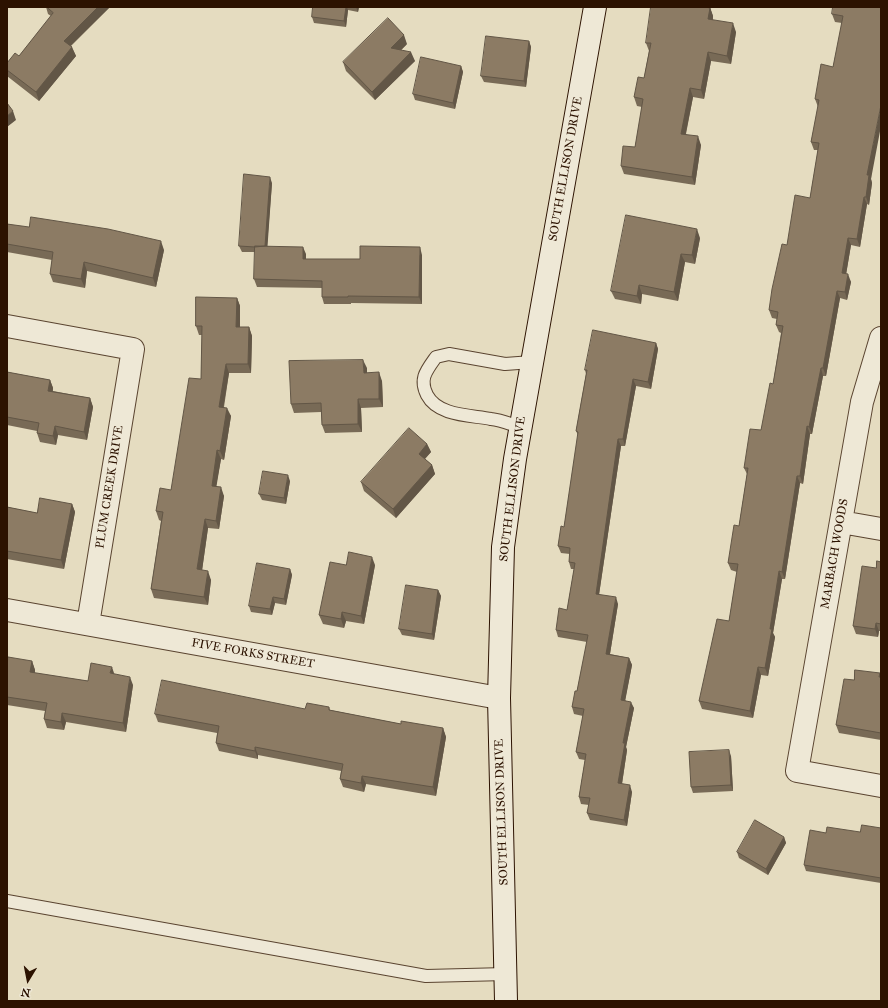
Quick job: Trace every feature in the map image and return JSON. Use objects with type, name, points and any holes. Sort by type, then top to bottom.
[{"type":"street","name":"SOUTH ELLISON DRIVE","points":[[506,1001],[499,698],[503,547],[520,427],[595,7]]},
{"type":"street","name":"PLUM CREEK DRIVE","points":[[7,326],[133,349],[88,624]]},
{"type":"street","name":"MARBACH WOODS","points":[[881,338],[862,402],[797,771],[881,786]]},
{"type":"street","points":[[841,522],[881,529]]},
{"type":"street","name":"FIVE FORKS STREET","points":[[7,610],[499,698]]},
{"type":"lane","points":[[520,427],[493,419],[444,411],[431,403],[423,386],[425,371],[436,357],[449,354],[505,364],[532,362]]},
{"type":"lane","points":[[7,901],[426,976],[506,974]]},
{"type":"building","points":[[47,7],[98,7],[64,41],[72,47],[36,92],[7,70],[7,63],[15,53],[19,56],[53,13]]},
{"type":"building","points":[[313,7],[346,7],[344,21],[312,17]]},
{"type":"building","points":[[651,7],[706,7],[710,8],[708,19],[733,23],[727,56],[708,52],[701,90],[690,88],[681,134],[698,136],[692,177],[621,166],[623,146],[635,147],[643,99],[634,97],[638,77],[644,78],[651,43],[646,43]]},
{"type":"building","points":[[833,7],[881,7],[881,105],[867,175],[869,175],[866,197],[864,197],[857,239],[848,238],[842,273],[848,274],[845,292],[837,291],[823,368],[821,368],[809,427],[807,426],[800,476],[797,476],[782,572],[779,571],[770,629],[772,629],[765,668],[758,667],[750,711],[699,701],[717,619],[729,621],[738,564],[728,563],[734,525],[739,526],[748,468],[744,468],[750,429],[761,430],[770,383],[773,384],[783,326],[776,325],[778,312],[769,310],[772,289],[782,244],[787,245],[795,195],[810,198],[819,143],[811,142],[819,100],[815,99],[821,64],[833,67],[843,16],[832,14]]},
{"type":"building","points":[[388,18],[404,35],[391,48],[411,52],[372,92],[343,62]]},
{"type":"building","points":[[486,36],[529,41],[524,81],[481,76]]},
{"type":"building","points":[[421,57],[461,66],[453,103],[413,94]]},
{"type":"building","points":[[7,103],[13,111],[7,116]]},
{"type":"building","points":[[244,174],[270,177],[265,246],[239,246]]},
{"type":"building","points":[[626,215],[697,229],[692,255],[681,254],[674,292],[639,285],[637,296],[611,291]]},
{"type":"building","points":[[31,217],[108,229],[161,241],[153,278],[84,262],[81,279],[50,274],[53,252],[7,244],[7,224],[29,227]]},
{"type":"building","points":[[255,246],[303,247],[303,259],[360,259],[360,246],[420,247],[419,297],[322,297],[322,281],[254,279]]},
{"type":"building","points":[[196,297],[237,298],[236,327],[249,327],[248,364],[226,364],[219,407],[227,408],[220,451],[217,450],[212,486],[221,487],[216,521],[205,519],[197,569],[208,571],[204,597],[151,589],[163,512],[156,511],[160,488],[171,490],[189,378],[201,379],[202,326],[196,326]]},
{"type":"building","points":[[593,330],[656,343],[648,382],[633,379],[623,439],[618,439],[596,594],[616,597],[606,654],[629,658],[621,700],[631,702],[623,743],[625,743],[618,783],[630,785],[624,820],[587,813],[590,798],[579,797],[586,754],[576,752],[584,709],[572,707],[575,691],[577,691],[588,635],[556,630],[559,608],[567,610],[575,563],[569,562],[570,548],[558,546],[561,526],[564,527],[578,432],[576,431],[587,370],[585,370]]},
{"type":"building","points":[[363,360],[364,373],[379,372],[379,399],[358,399],[358,424],[322,425],[321,403],[291,404],[289,361]]},
{"type":"building","points":[[7,372],[50,380],[48,391],[90,398],[84,432],[55,426],[53,436],[37,433],[39,423],[7,417]]},
{"type":"building","points":[[409,428],[427,444],[419,454],[432,465],[393,509],[361,482]]},
{"type":"building","points":[[263,471],[288,475],[284,498],[259,494]]},
{"type":"building","points":[[40,498],[72,504],[61,560],[7,551],[7,507],[37,513]]},
{"type":"building","points":[[349,552],[372,557],[361,616],[342,612],[341,619],[319,615],[330,562],[346,565]]},
{"type":"building","points":[[877,561],[881,562],[881,624],[876,623],[875,629],[853,626],[862,566],[876,568]]},
{"type":"building","points":[[257,563],[290,569],[284,599],[273,597],[270,609],[249,606]]},
{"type":"building","points":[[406,585],[438,590],[432,634],[399,629]]},
{"type":"building","points":[[8,657],[32,661],[30,672],[88,681],[91,663],[112,667],[110,673],[130,677],[123,723],[62,713],[61,722],[44,719],[47,703],[7,697]]},
{"type":"building","points":[[855,670],[880,673],[881,733],[836,725],[844,679],[854,680]]},
{"type":"building","points":[[162,680],[305,709],[307,703],[329,707],[329,710],[401,724],[401,721],[443,728],[433,787],[362,776],[361,783],[340,779],[343,764],[255,747],[255,751],[216,743],[219,726],[155,714]]},
{"type":"building","points":[[729,750],[731,785],[691,787],[689,752]]},
{"type":"building","points":[[755,820],[784,837],[766,869],[737,852]]},
{"type":"building","points":[[862,825],[881,828],[881,878],[804,865],[810,830],[826,833],[827,827],[860,832]]}]
